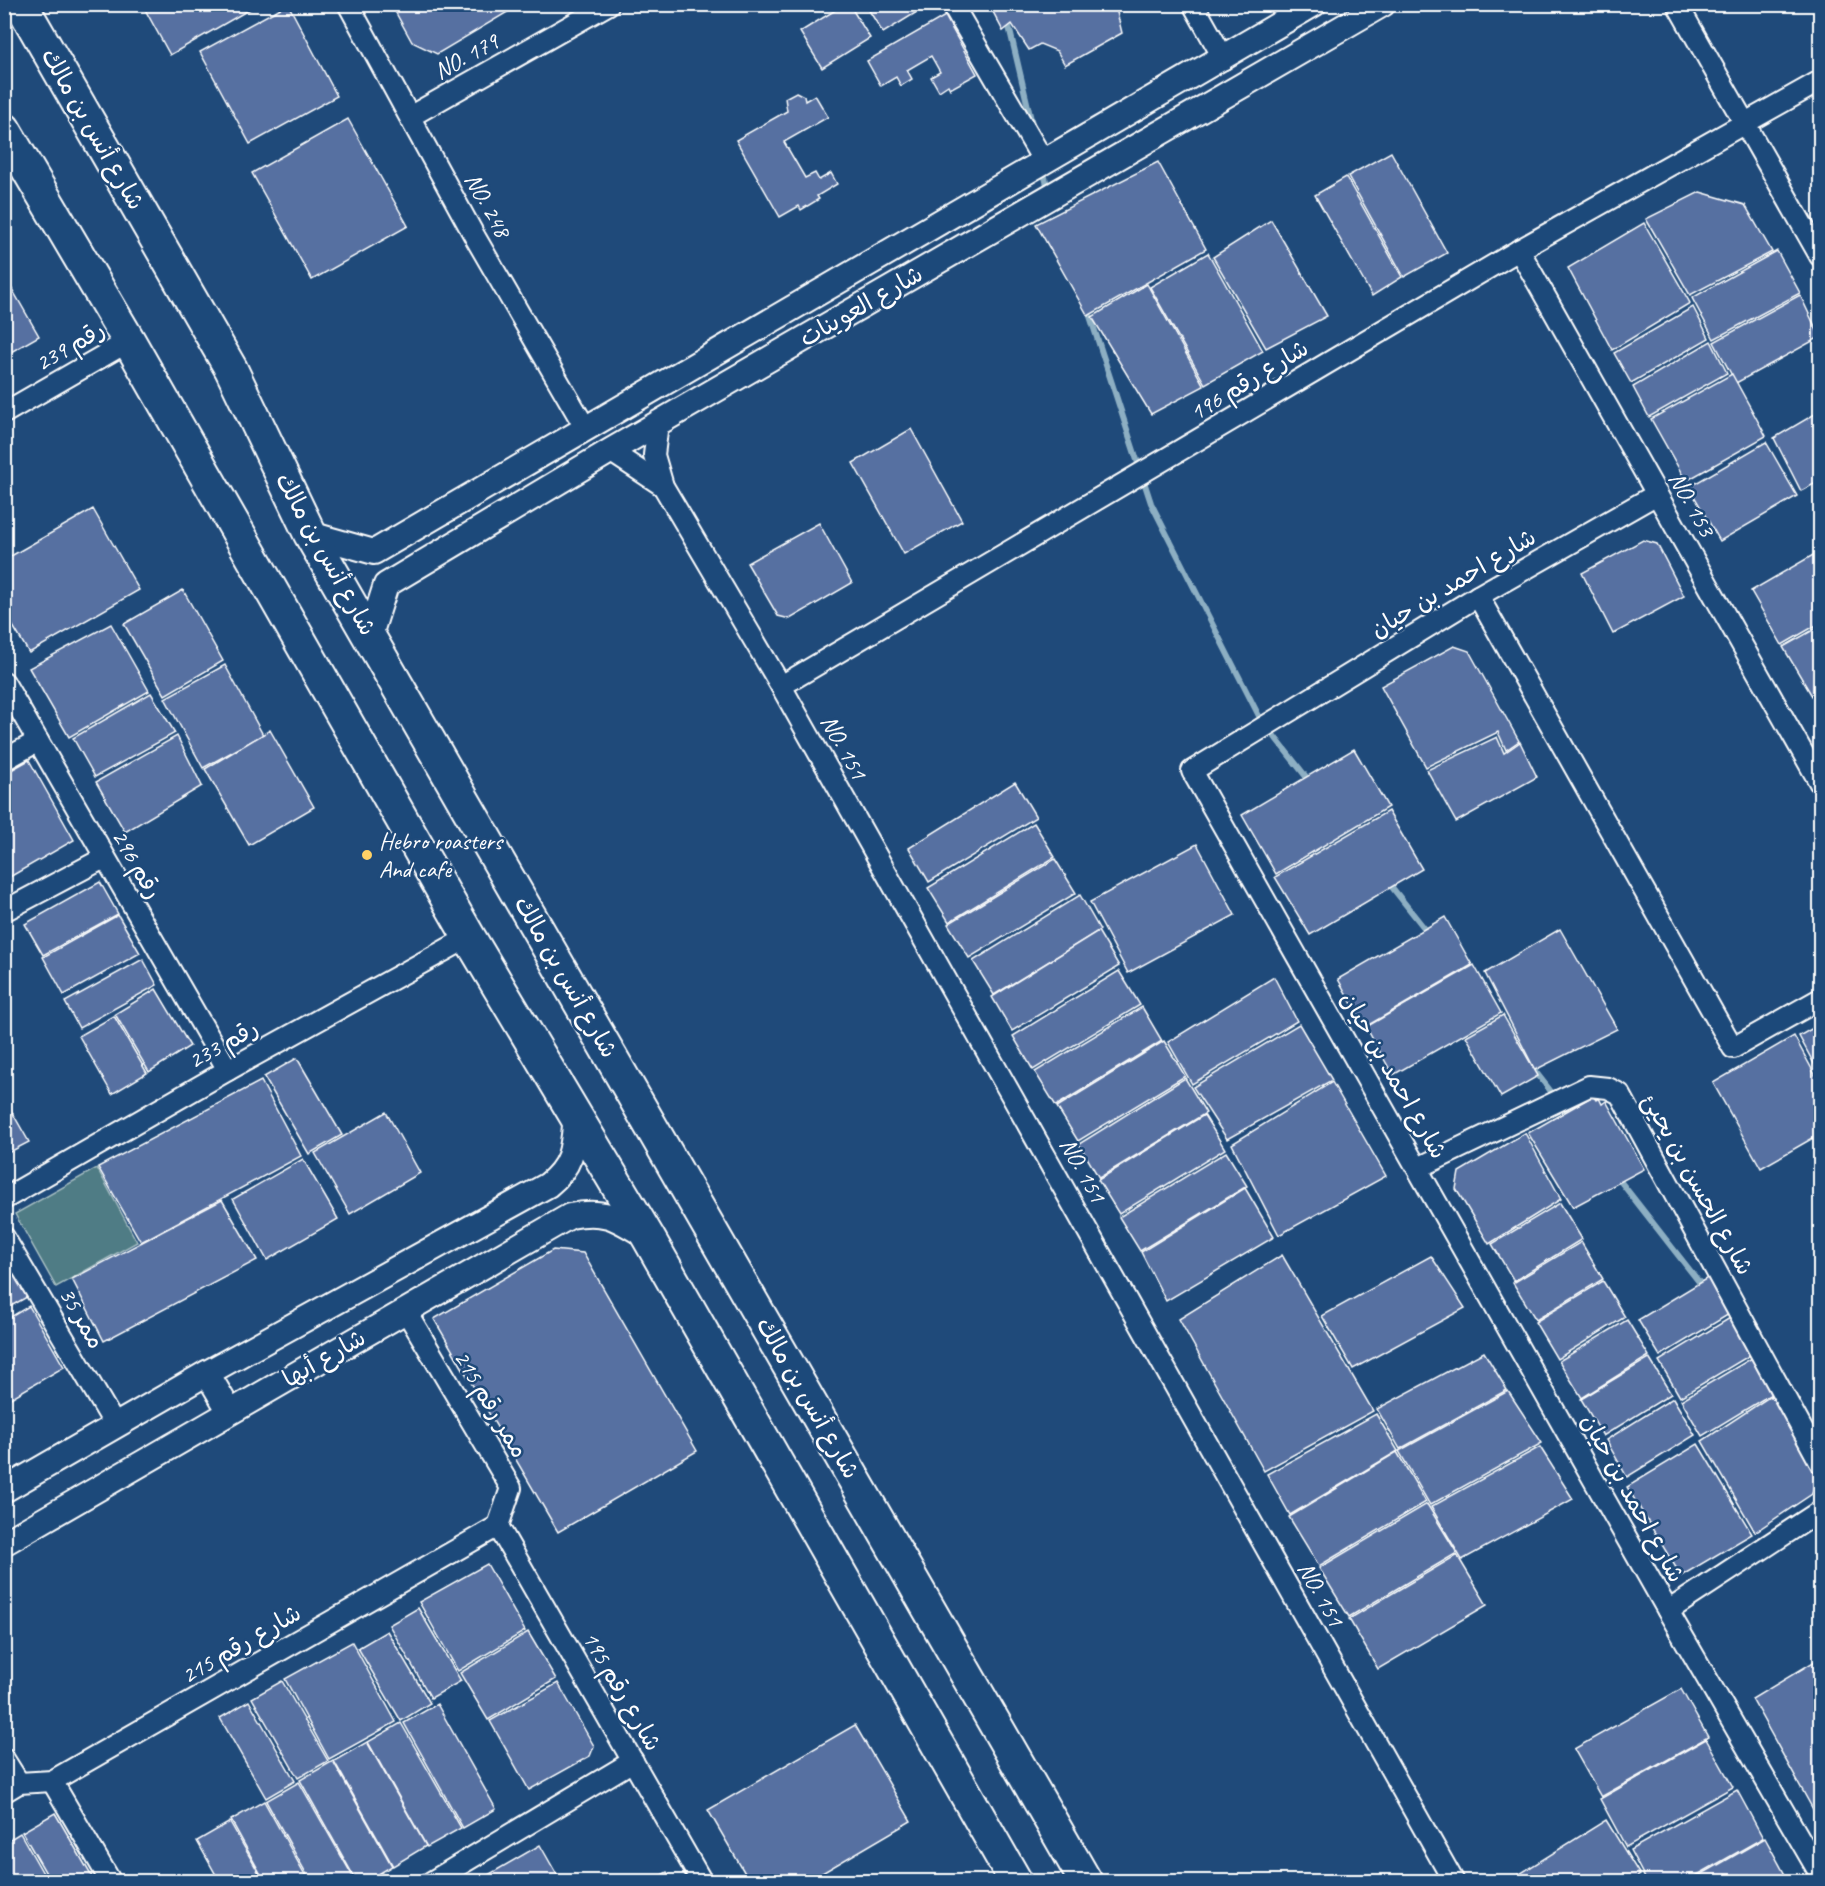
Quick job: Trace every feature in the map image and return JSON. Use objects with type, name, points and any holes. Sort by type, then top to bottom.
[{"type":"main road","name":"شارع أنس بن مالك","points":[[21,4],[231,369],[310,534],[1086,1881]]},
{"type":"main road","points":[[9,144],[129,341],[469,937],[648,1237],[1017,1881]]},
{"type":"street","name":"NO. 248","points":[[348,4],[475,237],[586,429]]},
{"type":"street","name":"NO. 179","points":[[411,116],[609,4]]},
{"type":"street","points":[[952,4],[1044,162]]},
{"type":"street","points":[[1193,4],[1224,58]]},
{"type":"street","name":"شارع العوينات","points":[[310,534],[374,552],[437,513],[586,429],[1314,4]]},
{"type":"street","name":"شارع العوينات","points":[[370,635],[386,585],[658,423],[1383,4]]},
{"type":"street","points":[[1677,4],[1821,256]]},
{"type":"street","points":[[1258,38],[1273,68]]},
{"type":"street","points":[[1185,81],[1199,109]]},
{"type":"street","name":"شارع رقم 196","points":[[781,686],[1520,250],[1821,81]]},
{"type":"street","name":"NO. 153","points":[[1520,250],[1821,783]]},
{"type":"street","name":"رقم 239","points":[[4,412],[129,341]]},
{"type":"street","name":"NO. 151","points":[[658,423],[654,454],[663,486],[781,686],[1454,1881]]},
{"type":"street","name":"NO. 151","points":[[610,451],[663,486]]},
{"type":"street","name":"شارع احمد بن حيان","points":[[1657,494],[1478,596],[1192,771],[1668,1611],[1821,1874]]},
{"type":"street","points":[[437,513],[420,533],[418,540],[422,546],[435,548],[459,540]]},
{"type":"street","points":[[1478,596],[1733,1048],[1821,999]]},
{"type":"street","name":"رقم 296","points":[[4,682],[228,1070]]},
{"type":"street","points":[[4,759],[38,741]]},
{"type":"street","points":[[4,911],[104,858]]},
{"type":"street","name":"رقم 233","points":[[4,1199],[228,1070],[469,937]]},
{"type":"street","name":"شارع الحسن بن يحيئ","points":[[1418,1168],[1589,1086],[1608,1088],[1620,1094],[1821,1462]]},
{"type":"street","name":"شارع أبها","points":[[4,1490],[207,1373],[548,1185],[562,1173],[571,1156],[576,1114]]},
{"type":"street","points":[[520,1199],[539,1233]]},
{"type":"street","name":"شارع أبها","points":[[4,1543],[570,1216],[588,1212],[611,1214],[648,1237]]},
{"type":"street","name":"ممر 35","points":[[4,1237],[115,1425]]},
{"type":"street","name":"ممر رقم 215","points":[[406,1311],[511,1488],[498,1526]]},
{"type":"street","points":[[207,1373],[230,1412]]},
{"type":"street","points":[[1668,1611],[1821,1511]]},
{"type":"street","name":"شارع رقم 195","points":[[498,1526],[702,1881]]},
{"type":"street","name":"شارع رقم 215","points":[[12,1787],[52,1781],[498,1526]]},
{"type":"street","points":[[4,1759],[12,1787]]},
{"type":"street","points":[[431,1881],[633,1761]]},
{"type":"street","points":[[52,1781],[111,1881]]},
{"type":"green space","points":[[97,1168],[137,1242],[56,1287],[15,1214]]},
{"type":"building","points":[[142,4],[259,4],[170,55]]},
{"type":"building","points":[[288,4],[337,96],[250,144],[200,52]]},
{"type":"building","points":[[391,4],[521,4],[437,54],[412,42]]},
{"type":"building","points":[[845,4],[849,4],[870,38],[822,68],[800,32]]},
{"type":"building","points":[[865,4],[930,4],[883,33]]},
{"type":"building","points":[[989,4],[1115,4],[1122,33],[1065,65],[1057,51],[1040,44],[1029,50],[1012,24],[1003,31]]},
{"type":"building","points":[[945,16],[977,74],[950,89],[948,85],[939,91],[931,77],[940,72],[931,56],[907,70],[912,79],[901,86],[896,77],[881,86],[867,61]]},
{"type":"building","points":[[796,92],[804,96],[805,101],[815,95],[828,117],[784,142],[805,178],[815,173],[819,180],[831,173],[837,184],[817,196],[819,199],[801,210],[799,206],[780,217],[736,140],[787,111],[785,98]]},
{"type":"building","points":[[348,119],[408,226],[312,280],[252,173]]},
{"type":"building","points":[[1391,152],[1447,253],[1404,277],[1348,176]]},
{"type":"building","points":[[1158,162],[1206,249],[1088,316],[1036,224]]},
{"type":"building","points":[[1346,177],[1402,277],[1372,296],[1315,195]]},
{"type":"building","points":[[1700,192],[1745,205],[1772,252],[1690,295],[1646,219]]},
{"type":"building","points":[[1271,220],[1327,316],[1266,348],[1213,257]]},
{"type":"building","points":[[1644,223],[1690,303],[1612,350],[1568,268]]},
{"type":"building","points":[[1777,251],[1800,293],[1714,339],[1692,298]]},
{"type":"building","points":[[1208,253],[1263,351],[1205,384],[1150,287]]},
{"type":"building","points":[[4,275],[39,336],[4,356]]},
{"type":"building","points":[[1147,284],[1204,386],[1151,414],[1092,317]]},
{"type":"building","points":[[1800,295],[1820,337],[1736,383],[1714,342]]},
{"type":"building","points":[[1693,307],[1709,338],[1631,383],[1614,353]]},
{"type":"building","points":[[1711,341],[1727,373],[1649,417],[1633,387]]},
{"type":"building","points":[[1732,374],[1766,436],[1686,481],[1651,419]]},
{"type":"building","points":[[1820,411],[1820,481],[1801,491],[1774,438]]},
{"type":"building","points":[[911,429],[962,521],[904,554],[853,463]]},
{"type":"building","points":[[1766,442],[1797,496],[1720,541],[1689,487]]},
{"type":"building","points":[[93,509],[139,590],[29,653],[4,611],[4,560]]},
{"type":"building","points":[[819,523],[852,583],[790,619],[778,616],[747,563]]},
{"type":"building","points":[[1643,540],[1657,544],[1684,596],[1613,634],[1582,573]]},
{"type":"building","points":[[1820,551],[1820,623],[1782,645],[1751,591]]},
{"type":"building","points":[[183,590],[223,661],[165,695],[124,624]]},
{"type":"building","points":[[111,624],[149,691],[69,737],[29,668]]},
{"type":"building","points":[[1820,626],[1820,698],[1815,701],[1783,647]]},
{"type":"building","points":[[1454,646],[1469,651],[1519,741],[1506,750],[1498,732],[1426,767],[1381,686]]},
{"type":"building","points":[[225,665],[263,735],[203,768],[165,698]]},
{"type":"building","points":[[151,693],[175,733],[95,777],[73,738]]},
{"type":"building","points":[[270,730],[314,807],[249,845],[205,769]]},
{"type":"building","points":[[177,736],[202,786],[125,832],[96,782]]},
{"type":"building","points":[[1497,737],[1504,753],[1520,742],[1537,777],[1456,822],[1427,770]]},
{"type":"building","points":[[1354,749],[1388,807],[1276,874],[1242,815]]},
{"type":"building","points":[[29,760],[74,840],[8,878],[4,872],[4,774]]},
{"type":"building","points":[[1015,782],[1036,817],[929,882],[909,848]]},
{"type":"building","points":[[1388,811],[1422,869],[1310,935],[1275,877]]},
{"type":"building","points":[[1034,823],[1055,857],[949,922],[928,888]]},
{"type":"building","points":[[1197,844],[1235,915],[1128,973],[1090,902]]},
{"type":"building","points":[[1055,859],[1076,893],[969,958],[948,924]]},
{"type":"building","points":[[100,882],[118,914],[43,955],[25,924]]},
{"type":"building","points":[[1080,895],[1100,930],[994,995],[973,961]]},
{"type":"building","points":[[118,915],[140,953],[64,995],[43,957]]},
{"type":"building","points":[[1445,917],[1472,965],[1365,1027],[1338,979]]},
{"type":"building","points":[[1560,929],[1617,1029],[1535,1070],[1485,973]]},
{"type":"building","points":[[1098,931],[1119,966],[1012,1031],[992,997]]},
{"type":"building","points":[[143,959],[157,985],[79,1028],[65,1002]]},
{"type":"building","points":[[1474,965],[1501,1013],[1393,1075],[1366,1027]]},
{"type":"building","points":[[1119,971],[1140,1005],[1033,1070],[1013,1036]]},
{"type":"building","points":[[1274,977],[1297,1021],[1192,1084],[1168,1042]]},
{"type":"building","points":[[156,989],[190,1046],[149,1072],[115,1014]]},
{"type":"building","points":[[1142,1007],[1162,1041],[1056,1106],[1035,1072]]},
{"type":"building","points":[[1503,1015],[1538,1076],[1501,1097],[1466,1036]]},
{"type":"building","points":[[114,1016],[147,1073],[112,1094],[79,1036]]},
{"type":"building","points":[[1299,1024],[1332,1080],[1227,1139],[1193,1087]]},
{"type":"building","points":[[1820,1024],[1820,1075],[1799,1036]]},
{"type":"building","points":[[1794,1036],[1820,1084],[1820,1134],[1761,1168],[1713,1083]]},
{"type":"building","points":[[1164,1041],[1185,1076],[1078,1141],[1057,1107]]},
{"type":"building","points":[[297,1058],[342,1135],[309,1154],[264,1077]]},
{"type":"building","points":[[1185,1078],[1206,1113],[1099,1178],[1079,1144]]},
{"type":"building","points":[[261,1081],[301,1156],[141,1242],[98,1167]]},
{"type":"building","points":[[1332,1082],[1386,1176],[1279,1235],[1232,1144]]},
{"type":"building","points":[[1593,1096],[1596,1100],[1599,1098],[1602,1104],[1606,1101],[1644,1169],[1573,1207],[1528,1133]]},
{"type":"building","points":[[4,1098],[29,1142],[4,1155]]},
{"type":"building","points":[[386,1112],[420,1173],[350,1214],[315,1153]]},
{"type":"building","points":[[1204,1115],[1225,1149],[1119,1214],[1098,1180]]},
{"type":"building","points":[[1525,1133],[1561,1199],[1489,1244],[1456,1189],[1459,1172]]},
{"type":"building","points":[[1226,1152],[1247,1186],[1140,1251],[1119,1217]]},
{"type":"building","points":[[303,1159],[338,1219],[267,1260],[233,1199]]},
{"type":"building","points":[[1245,1188],[1274,1237],[1166,1301],[1141,1252]]},
{"type":"building","points":[[222,1200],[257,1260],[104,1341],[72,1279]]},
{"type":"building","points":[[1560,1203],[1582,1239],[1514,1281],[1492,1244]]},
{"type":"building","points":[[1581,1242],[1603,1279],[1536,1320],[1513,1283]]},
{"type":"building","points":[[553,1250],[583,1253],[697,1451],[558,1532],[434,1319]]},
{"type":"building","points":[[1282,1255],[1373,1411],[1264,1471],[1179,1319]]},
{"type":"building","points":[[4,1256],[27,1297],[4,1310]]},
{"type":"building","points":[[1431,1256],[1465,1308],[1353,1369],[1322,1316]]},
{"type":"building","points":[[1709,1277],[1731,1313],[1660,1356],[1638,1320]]},
{"type":"building","points":[[1603,1281],[1625,1317],[1557,1359],[1535,1322]]},
{"type":"building","points":[[29,1306],[64,1367],[4,1402],[4,1321]]},
{"type":"building","points":[[1730,1318],[1752,1354],[1680,1397],[1659,1361]]},
{"type":"building","points":[[1627,1320],[1649,1356],[1582,1398],[1559,1361]]},
{"type":"building","points":[[1484,1352],[1507,1390],[1400,1449],[1377,1409]]},
{"type":"building","points":[[1649,1358],[1671,1394],[1603,1436],[1581,1399]]},
{"type":"building","points":[[1752,1358],[1773,1393],[1702,1436],[1681,1400]]},
{"type":"building","points":[[1508,1391],[1542,1443],[1430,1505],[1399,1451]]},
{"type":"building","points":[[1772,1395],[1817,1471],[1812,1494],[1755,1532],[1702,1441]]},
{"type":"building","points":[[1673,1398],[1695,1435],[1627,1477],[1606,1440]]},
{"type":"building","points":[[1376,1414],[1398,1451],[1290,1515],[1267,1474]]},
{"type":"building","points":[[1698,1444],[1752,1534],[1681,1576],[1627,1487]]},
{"type":"building","points":[[1540,1447],[1573,1499],[1462,1560],[1431,1507]]},
{"type":"building","points":[[1397,1452],[1426,1502],[1319,1566],[1289,1517]]},
{"type":"building","points":[[1427,1504],[1457,1553],[1349,1617],[1319,1568]]},
{"type":"building","points":[[1457,1555],[1487,1605],[1378,1669],[1349,1619]]},
{"type":"building","points":[[487,1564],[525,1631],[458,1671],[419,1602]]},
{"type":"building","points":[[418,1608],[461,1681],[431,1698],[389,1625]]},
{"type":"building","points":[[387,1631],[430,1703],[401,1721],[358,1648]]},
{"type":"building","points":[[528,1632],[556,1679],[488,1720],[460,1673]]},
{"type":"building","points":[[352,1642],[396,1722],[329,1759],[285,1679]]},
{"type":"building","points":[[1820,1658],[1820,1822],[1752,1699]]},
{"type":"building","points":[[282,1681],[328,1761],[298,1778],[252,1698]]},
{"type":"building","points":[[558,1683],[594,1746],[590,1756],[529,1790],[490,1721]]},
{"type":"building","points":[[1681,1689],[1708,1737],[1601,1797],[1574,1749]]},
{"type":"building","points":[[249,1701],[295,1781],[266,1798],[220,1718]]},
{"type":"building","points":[[437,1704],[496,1809],[463,1828],[404,1723]]},
{"type":"building","points":[[401,1723],[461,1828],[427,1847],[368,1742]]},
{"type":"building","points":[[855,1725],[911,1821],[807,1882],[750,1882],[708,1810]]},
{"type":"building","points":[[1706,1739],[1733,1787],[1626,1847],[1600,1799]]},
{"type":"building","points":[[367,1742],[426,1846],[393,1866],[334,1761]]},
{"type":"building","points":[[333,1761],[392,1866],[365,1882],[357,1882],[300,1780]]},
{"type":"building","points":[[299,1782],[356,1882],[311,1882],[266,1801]]},
{"type":"building","points":[[1737,1790],[1763,1838],[1685,1882],[1647,1882],[1630,1850]]},
{"type":"building","points":[[264,1801],[309,1882],[265,1882],[231,1820]]},
{"type":"building","points":[[55,1813],[95,1882],[51,1882],[22,1832]]},
{"type":"building","points":[[1606,1820],[1640,1875],[1629,1882],[1507,1882]]},
{"type":"building","points":[[230,1822],[264,1882],[220,1882],[197,1841]]},
{"type":"building","points":[[20,1833],[48,1882],[4,1882],[4,1843]]},
{"type":"building","points":[[1765,1838],[1789,1882],[1688,1882]]},
{"type":"building","points":[[540,1845],[561,1882],[476,1882]]},
{"type":"building","points":[[667,1872],[673,1882],[649,1882]]},
{"type":"waterway","points":[[1007,18],[1033,128]]},
{"type":"waterway","points":[[1043,170],[1049,192]]},
{"type":"waterway","points":[[1088,310],[1151,503],[1260,718],[1311,783]]},
{"type":"waterway","points":[[1387,881],[1429,934]]},
{"type":"waterway","points":[[1531,1066],[1571,1117]]},
{"type":"waterway","points":[[1617,1177],[1703,1287]]},
{"type":"place","name":"Hebro roasters And cafe","points":[[367,855]]}]
